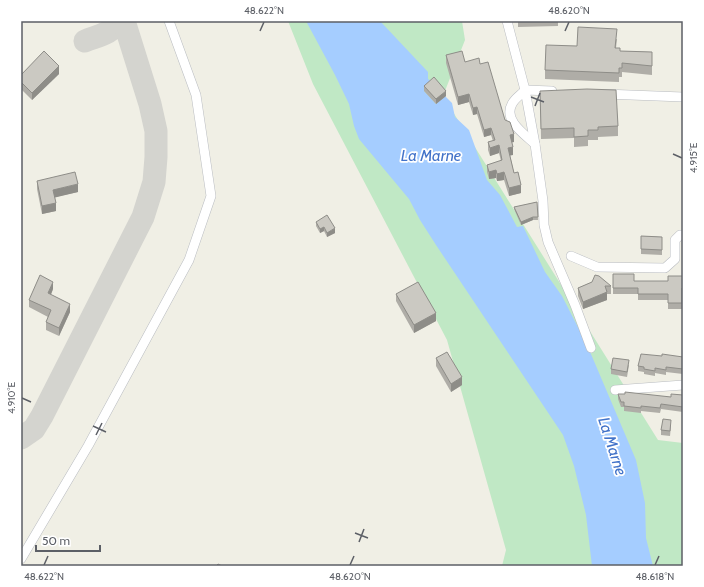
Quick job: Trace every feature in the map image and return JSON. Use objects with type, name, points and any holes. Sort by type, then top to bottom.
[{"type":"street","points":[[21,559],[88,446],[189,260],[211,196],[196,95],[169,21]]},
{"type":"street","points":[[507,21],[525,90],[544,201],[544,225],[548,242],[575,305],[591,348]]},
{"type":"street","points":[[535,144],[512,121],[510,110],[513,102],[525,90],[563,92]]},
{"type":"street","points":[[594,93],[683,96]]},
{"type":"street","points":[[571,256],[597,267],[665,268],[675,259],[675,240],[680,235],[683,235]]},
{"type":"street","points":[[615,390],[683,385]]},
{"type":"green space","points":[[288,21],[462,21],[465,40],[443,96],[658,440],[683,443],[683,566],[502,566],[506,550],[447,340],[313,84]]},
{"type":"water","name":"La Marne","points":[[306,21],[380,21],[428,72],[428,79],[431,81],[424,91],[436,104],[445,96],[452,103],[455,117],[469,130],[487,180],[500,195],[517,227],[523,226],[545,272],[562,296],[588,347],[636,460],[645,503],[646,538],[653,566],[592,566],[586,515],[574,466],[563,435],[436,245],[409,199],[359,139],[354,126],[349,104]]},
{"type":"building","points":[[578,27],[617,29],[615,48],[620,48],[620,51],[652,52],[652,66],[622,63],[622,68],[619,68],[619,73],[545,70],[546,45],[577,46]]},
{"type":"building","points":[[44,51],[59,66],[32,93],[21,82],[21,75]]},
{"type":"building","points":[[462,51],[465,62],[479,58],[480,64],[488,62],[505,120],[510,122],[514,134],[510,135],[513,147],[508,148],[514,173],[518,172],[521,185],[509,188],[504,172],[497,174],[496,170],[489,172],[487,165],[502,160],[499,145],[490,148],[488,142],[495,140],[491,128],[484,130],[477,107],[473,108],[469,94],[458,97],[446,55]]},
{"type":"building","points":[[434,77],[446,91],[436,99],[424,86]]},
{"type":"building","points":[[587,89],[616,90],[618,126],[598,127],[598,130],[588,130],[588,136],[574,137],[574,128],[541,129],[540,91]]},
{"type":"building","points":[[75,172],[78,184],[53,190],[56,203],[42,206],[37,181]]},
{"type":"building","points":[[537,202],[538,217],[533,217],[521,222],[514,207]]},
{"type":"building","points":[[327,215],[335,228],[327,233],[324,227],[320,229],[316,222]]},
{"type":"building","points":[[641,236],[662,237],[662,250],[641,249]]},
{"type":"building","points":[[613,274],[634,274],[634,281],[668,281],[668,276],[683,276],[682,303],[668,303],[668,294],[638,294],[638,288],[613,288]]},
{"type":"building","points":[[40,275],[53,282],[48,293],[70,304],[59,328],[46,322],[51,310],[29,300]]},
{"type":"building","points":[[595,275],[599,276],[611,286],[605,286],[607,292],[583,302],[578,288],[592,282]]},
{"type":"building","points":[[418,282],[436,313],[414,325],[396,294]]},
{"type":"building","points":[[447,352],[462,377],[451,384],[436,358]]},
{"type":"building","points":[[641,354],[662,356],[662,354],[683,357],[683,369],[666,367],[666,370],[655,368],[655,371],[644,369],[644,367],[638,366]]},
{"type":"building","points":[[613,358],[629,360],[627,372],[611,369]]},
{"type":"building","points":[[625,392],[671,397],[671,394],[683,395],[683,407],[661,404],[660,408],[624,406],[624,402],[621,402],[618,394],[625,394]]},
{"type":"building","points":[[663,419],[671,420],[670,431],[661,430]]},
{"type":"taxiway","points":[[85,41],[108,32],[118,21]]},
{"type":"taxiway","points":[[21,438],[34,429],[42,416],[143,217],[154,182],[156,131],[150,104],[124,21]]}]
